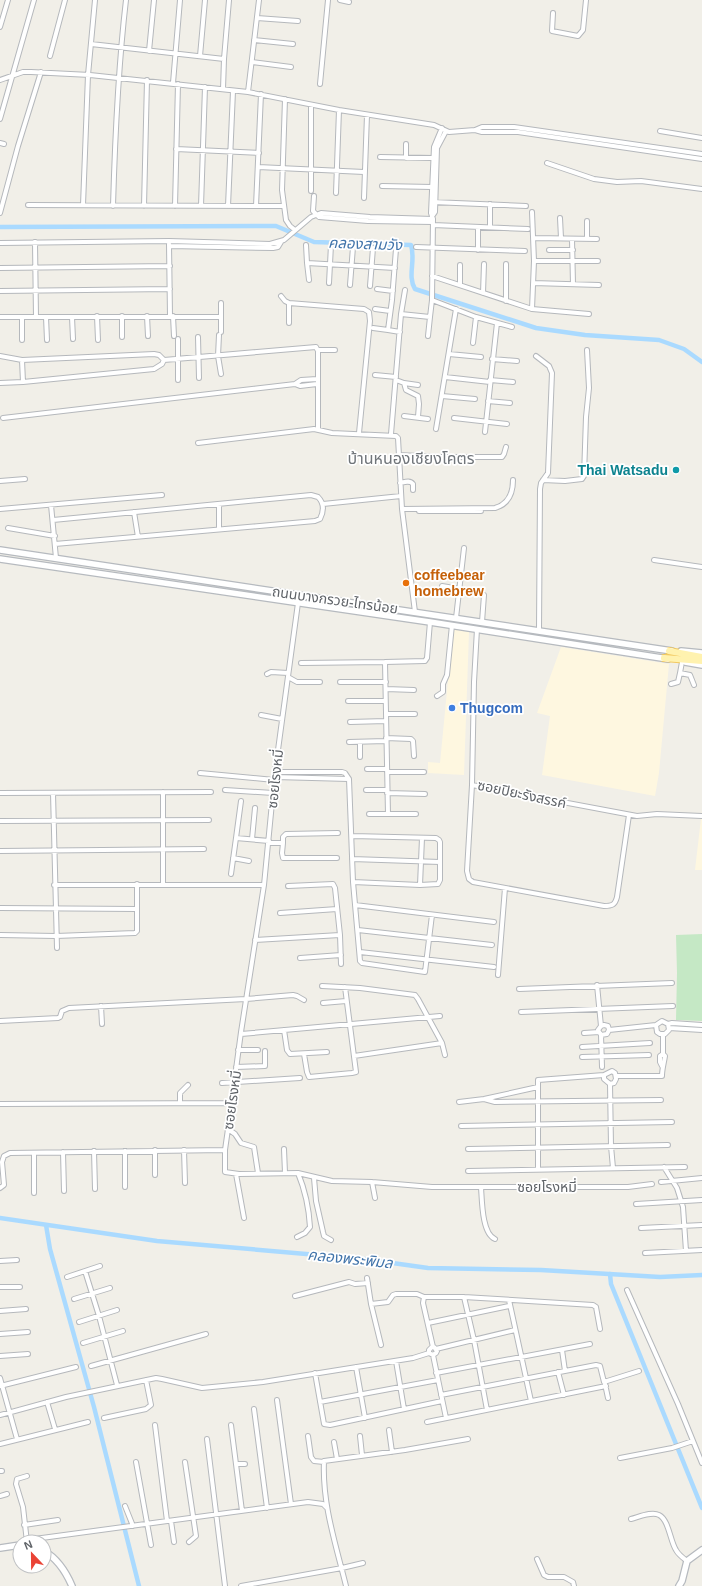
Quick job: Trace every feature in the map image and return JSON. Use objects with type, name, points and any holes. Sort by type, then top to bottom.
[{"type":"main road","name":"ถนนบางกรวย-ไทรน้อย","points":[[0,550],[539,631],[669,650],[702,653]]},
{"type":"main road","points":[[32,564],[33,555]]},
{"type":"main road","name":"ถนนบางกรวย-ไทรน้อย","points":[[0,559],[452,625],[702,665]]},
{"type":"main road","points":[[669,650],[702,657]]},
{"type":"main road","points":[[664,658],[702,661]]},
{"type":"main road","points":[[0,1548],[12,1546]]},
{"type":"main road","points":[[680,1586],[686,1562],[702,1550]]},
{"type":"main road","points":[[52,1558],[64,1570],[72,1586]]},
{"type":"street","points":[[0,27],[8,0]]},
{"type":"street","points":[[0,119],[34,0]]},
{"type":"street","points":[[50,56],[65,0]]},
{"type":"street","points":[[83,205],[88,75],[94,0]]},
{"type":"street","points":[[114,206],[118,78],[126,0]]},
{"type":"street","points":[[149,51],[154,0]]},
{"type":"street","points":[[173,83],[174,53],[180,0]]},
{"type":"street","points":[[200,56],[206,0]]},
{"type":"street","points":[[223,89],[229,0]]},
{"type":"street","points":[[248,92],[259,0]]},
{"type":"street","points":[[320,84],[328,0]]},
{"type":"street","points":[[340,0],[349,2]]},
{"type":"street","points":[[553,13],[552,31],[578,36],[583,30],[586,0]]},
{"type":"street","points":[[257,18],[298,21]]},
{"type":"street","points":[[254,40],[293,44]]},
{"type":"street","points":[[91,44],[224,59]]},
{"type":"street","points":[[252,62],[291,67]]},
{"type":"street","points":[[0,80],[23,72],[147,80],[261,94],[311,105],[434,125],[453,132],[475,130],[482,127],[514,127],[702,154]]},
{"type":"street","points":[[0,213],[18,146],[41,72]]},
{"type":"street","points":[[144,206],[147,80]]},
{"type":"street","points":[[175,206],[178,84]]},
{"type":"street","points":[[202,206],[205,87]]},
{"type":"street","points":[[228,206],[233,91]]},
{"type":"street","points":[[256,206],[261,94]]},
{"type":"street","points":[[285,99],[284,167],[282,190],[286,221],[295,230]]},
{"type":"street","points":[[311,105],[311,191]]},
{"type":"street","points":[[336,194],[339,110]]},
{"type":"street","points":[[364,198],[367,115]]},
{"type":"street","points":[[428,336],[432,299],[433,220],[431,213],[433,202],[435,143],[444,129]]},
{"type":"street","points":[[475,130],[482,132],[518,132],[702,159]]},
{"type":"street","points":[[660,131],[702,138]]},
{"type":"street","points":[[406,144],[406,158]]},
{"type":"street","points":[[176,149],[259,153]]},
{"type":"street","points":[[433,202],[433,158],[435,151]]},
{"type":"street","points":[[380,157],[433,158]]},
{"type":"street","points":[[547,163],[594,179],[617,182],[641,181],[702,189]]},
{"type":"street","points":[[258,167],[284,167],[364,172]]},
{"type":"street","points":[[382,186],[432,187]]},
{"type":"street","points":[[314,196],[313,211],[320,217],[368,221],[433,220],[478,227],[528,229]]},
{"type":"street","points":[[433,202],[526,206]]},
{"type":"street","points":[[490,204],[490,228]]},
{"type":"street","points":[[28,205],[284,206]]},
{"type":"street","points":[[532,212],[534,238],[532,309]]},
{"type":"street","points":[[0,243],[270,244],[281,242],[316,214]]},
{"type":"street","points":[[560,218],[561,238]]},
{"type":"street","points":[[587,221],[587,239]]},
{"type":"street","points":[[478,227],[478,250]]},
{"type":"street","points":[[534,238],[598,239]]},
{"type":"street","points":[[572,239],[573,284]]},
{"type":"street","points":[[35,242],[36,317]]},
{"type":"street","points":[[169,244],[171,316],[174,336]]},
{"type":"street","points":[[306,244],[309,280]]},
{"type":"street","points":[[329,283],[331,245]]},
{"type":"street","points":[[350,284],[353,247]]},
{"type":"street","points":[[416,247],[525,251]]},
{"type":"street","points":[[370,286],[373,248]]},
{"type":"street","points":[[388,330],[396,249]]},
{"type":"street","points":[[549,250],[573,250]]},
{"type":"street","points":[[534,261],[598,261]]},
{"type":"street","points":[[307,263],[395,268]]},
{"type":"street","points":[[483,293],[484,264]]},
{"type":"street","points":[[506,264],[506,301]]},
{"type":"street","points":[[460,265],[460,286]]},
{"type":"street","points":[[0,268],[170,266]]},
{"type":"street","points":[[432,276],[532,309],[589,314]]},
{"type":"street","points":[[533,283],[599,285]]},
{"type":"street","points":[[0,291],[170,289]]},
{"type":"street","points":[[377,289],[393,291]]},
{"type":"street","points":[[391,434],[401,314],[405,290]]},
{"type":"street","points":[[282,296],[285,301],[289,303],[364,309],[369,312],[370,321],[359,434]]},
{"type":"street","points":[[432,299],[476,317],[512,328]]},
{"type":"street","points":[[220,374],[218,356],[221,303]]},
{"type":"street","points":[[289,303],[289,323]]},
{"type":"street","points":[[375,309],[390,311]]},
{"type":"street","points":[[436,429],[456,309]]},
{"type":"street","points":[[401,314],[430,318]]},
{"type":"street","points":[[97,316],[98,340]]},
{"type":"street","points":[[122,316],[122,337]]},
{"type":"street","points":[[147,316],[148,336]]},
{"type":"street","points":[[0,317],[221,317]]},
{"type":"street","points":[[22,317],[22,340]]},
{"type":"street","points":[[46,317],[46,340]]},
{"type":"street","points":[[72,317],[73,339]]},
{"type":"street","points":[[472,343],[476,317]]},
{"type":"street","points":[[485,432],[496,323]]},
{"type":"street","points":[[373,328],[400,332]]},
{"type":"street","points":[[198,338],[199,378]]},
{"type":"street","points":[[178,339],[178,380]]},
{"type":"street","points":[[0,356],[22,360],[154,354],[162,357],[164,360],[314,347],[318,350],[335,350]]},
{"type":"street","points":[[318,350],[318,429]]},
{"type":"street","points":[[543,480],[565,481],[582,479],[584,476],[586,417],[589,388],[588,350]]},
{"type":"street","points":[[449,354],[481,357]]},
{"type":"street","points":[[536,356],[549,366],[552,373],[548,473],[541,483],[540,500],[539,631]]},
{"type":"street","points":[[492,359],[516,361]]},
{"type":"street","points":[[22,360],[23,382]]},
{"type":"street","points":[[0,383],[154,369],[162,364],[164,360]]},
{"type":"street","points":[[375,375],[396,379],[404,383],[418,385]]},
{"type":"street","points":[[445,377],[513,382]]},
{"type":"street","points":[[295,384],[300,380],[317,379]]},
{"type":"street","points":[[404,383],[406,390],[418,396],[418,417]]},
{"type":"street","points":[[1,419],[295,384],[300,386],[318,384]]},
{"type":"street","points":[[442,396],[475,399]]},
{"type":"street","points":[[488,401],[510,403]]},
{"type":"street","points":[[404,416],[428,419]]},
{"type":"street","points":[[454,418],[507,424]]},
{"type":"street","points":[[198,444],[318,429],[332,433],[391,434],[398,437],[401,496],[415,612]]},
{"type":"street","points":[[399,455],[434,457],[502,457],[506,447]]},
{"type":"street","points":[[0,481],[25,479]]},
{"type":"street","points":[[403,510],[495,508],[506,503],[513,490],[513,480]]},
{"type":"street","points":[[400,483],[407,481],[412,482],[413,490]]},
{"type":"street","points":[[0,509],[162,494]]},
{"type":"street","points":[[53,520],[311,495],[318,497],[323,504],[320,519],[315,521],[55,544]]},
{"type":"street","points":[[323,504],[401,496]]},
{"type":"street","points":[[51,504],[56,558]]},
{"type":"street","points":[[219,504],[219,529]]},
{"type":"street","points":[[403,510],[481,511]]},
{"type":"street","points":[[134,512],[138,537]]},
{"type":"street","points":[[8,528],[55,536]]},
{"type":"street","points":[[456,618],[464,548]]},
{"type":"street","points":[[654,560],[702,567]]},
{"type":"street","points":[[442,586],[484,595],[482,622]]},
{"type":"street","name":"ซอยโรงหมี่","points":[[298,603],[280,719],[274,777],[270,793],[264,885],[236,1067],[232,1083],[228,1129],[224,1150],[224,1170],[228,1173],[236,1174],[298,1173],[314,1178],[332,1181],[372,1182],[432,1187],[628,1187],[652,1184]]},
{"type":"street","points":[[301,663],[425,661],[427,658],[430,622]]},
{"type":"street","points":[[437,696],[443,692],[442,684],[447,675],[452,625]]},
{"type":"street","name":"ซอยปิยะรังสรรค์","points":[[477,629],[474,682],[472,785],[629,815],[637,816],[657,814],[702,816]]},
{"type":"street","points":[[385,662],[388,814]]},
{"type":"street","points":[[671,684],[678,682],[682,662]]},
{"type":"street","points":[[267,674],[280,672],[297,682],[320,682]]},
{"type":"street","points":[[680,673],[690,675],[694,685]]},
{"type":"street","points":[[340,682],[386,682]]},
{"type":"street","points":[[386,689],[414,690]]},
{"type":"street","points":[[348,701],[385,701]]},
{"type":"street","points":[[386,714],[415,714]]},
{"type":"street","points":[[261,715],[280,719]]},
{"type":"street","points":[[350,722],[386,721]]},
{"type":"street","points":[[349,742],[411,739],[413,741],[414,756]]},
{"type":"street","points":[[360,742],[360,757]]},
{"type":"street","points":[[367,769],[424,772]]},
{"type":"street","points":[[200,773],[266,779],[274,777],[345,773],[348,778],[352,836],[353,882],[360,961],[363,964],[423,972],[426,971],[432,915]]},
{"type":"street","points":[[472,785],[467,871],[469,879],[473,882],[604,906],[613,905],[617,897],[629,815]]},
{"type":"street","points":[[225,790],[270,793]]},
{"type":"street","points":[[366,790],[425,794]]},
{"type":"street","points":[[163,792],[163,884]]},
{"type":"street","points":[[0,793],[212,792]]},
{"type":"street","points":[[53,793],[54,885],[57,948]]},
{"type":"street","points":[[231,874],[242,801]]},
{"type":"street","points":[[255,808],[255,840]]},
{"type":"street","points":[[369,814],[416,814]]},
{"type":"street","points":[[0,821],[209,820]]},
{"type":"street","points":[[337,858],[284,858],[282,854],[283,837],[286,834],[338,833]]},
{"type":"street","points":[[352,836],[422,838],[439,840],[440,862],[440,882],[436,885],[353,882]]},
{"type":"street","points":[[236,838],[283,843]]},
{"type":"street","points":[[420,885],[422,838]]},
{"type":"street","points":[[0,851],[204,849]]},
{"type":"street","points":[[233,858],[249,861]]},
{"type":"street","points":[[352,859],[440,862]]},
{"type":"street","points":[[0,935],[56,936],[135,933],[137,931],[137,884]]},
{"type":"street","points":[[288,886],[333,884],[335,888],[340,935],[341,964]]},
{"type":"street","points":[[54,885],[264,885]]},
{"type":"street","points":[[498,974],[505,888]]},
{"type":"street","points":[[0,904],[0,908],[137,909]]},
{"type":"street","points":[[355,905],[494,922]]},
{"type":"street","points":[[280,913],[337,909]]},
{"type":"street","points":[[358,930],[492,945]]},
{"type":"street","points":[[255,940],[340,935]]},
{"type":"street","points":[[360,952],[494,967]]},
{"type":"street","points":[[300,958],[341,955]]},
{"type":"street","points":[[519,989],[672,983]]},
{"type":"street","points":[[597,985],[601,1026],[599,1028],[602,1067]]},
{"type":"street","points":[[322,986],[345,987],[415,995],[442,1043],[445,1055]]},
{"type":"street","points":[[304,1054],[309,1077],[356,1072],[345,987]]},
{"type":"street","points":[[0,1021],[58,1018],[60,1017],[62,1011],[69,1008],[246,999],[293,995],[304,1000]]},
{"type":"street","points":[[323,1003],[346,1001]]},
{"type":"street","points":[[101,1006],[102,1024]]},
{"type":"street","points":[[521,1012],[673,1006]]},
{"type":"street","points":[[241,1034],[440,1016]]},
{"type":"street","points":[[584,1033],[606,1034],[609,1030],[656,1025],[662,1022],[668,1026],[702,1030]]},
{"type":"street","points":[[662,1035],[666,1033],[668,1026],[672,1023],[702,1025]]},
{"type":"street","points":[[601,1026],[606,1025],[609,1030]]},
{"type":"street","points":[[656,1025],[657,1032],[662,1035]]},
{"type":"street","points":[[284,1030],[288,1053],[304,1054],[327,1052]]},
{"type":"street","points":[[616,1076],[662,1076],[662,1066],[665,1056],[663,1054],[662,1035]]},
{"type":"street","points":[[354,1056],[442,1043]]},
{"type":"street","points":[[582,1047],[650,1043]]},
{"type":"street","points":[[238,1050],[258,1050]]},
{"type":"street","points":[[236,1067],[264,1066],[265,1050]]},
{"type":"street","points":[[582,1057],[649,1054]]},
{"type":"street","points":[[538,1169],[538,1080],[604,1075],[612,1071],[616,1076]]},
{"type":"street","points":[[604,1075],[604,1079],[610,1084]]},
{"type":"street","points":[[610,1084],[614,1082],[616,1076]]},
{"type":"street","points":[[224,1083],[300,1078]]},
{"type":"street","points":[[180,1103],[180,1093],[188,1084]]},
{"type":"street","points":[[610,1084],[610,1123],[613,1168]]},
{"type":"street","points":[[459,1102],[484,1099],[538,1087]]},
{"type":"street","points":[[484,1099],[495,1102],[661,1100]]},
{"type":"street","points":[[0,1104],[230,1103]]},
{"type":"street","points":[[461,1126],[672,1122]]},
{"type":"street","points":[[228,1129],[236,1134],[241,1143],[254,1146],[258,1173]]},
{"type":"street","points":[[468,1149],[668,1145]]},
{"type":"street","points":[[284,1149],[285,1173]]},
{"type":"street","points":[[155,1150],[155,1175]]},
{"type":"street","points":[[184,1150],[185,1183]]},
{"type":"street","points":[[0,1188],[4,1185],[2,1162],[4,1156],[10,1153],[224,1150]]},
{"type":"street","points":[[94,1151],[95,1189]]},
{"type":"street","points":[[125,1151],[125,1187]]},
{"type":"street","points":[[63,1152],[64,1191]]},
{"type":"street","points":[[34,1153],[34,1193]]},
{"type":"street","points":[[664,1167],[677,1188],[683,1207],[686,1251]]},
{"type":"street","points":[[468,1171],[685,1167]]},
{"type":"street","points":[[297,1237],[305,1233],[310,1227],[302,1182],[298,1173]]},
{"type":"street","points":[[236,1174],[244,1218]]},
{"type":"street","points":[[314,1178],[316,1201],[324,1236],[330,1240]]},
{"type":"street","points":[[661,1182],[702,1178]]},
{"type":"street","points":[[372,1182],[375,1198]]},
{"type":"street","points":[[481,1187],[485,1225],[490,1236],[495,1240]]},
{"type":"street","points":[[636,1204],[702,1200]]},
{"type":"street","points":[[641,1228],[702,1225]]},
{"type":"street","points":[[645,1253],[702,1250]]},
{"type":"street","points":[[0,1261],[18,1260]]},
{"type":"street","points":[[67,1277],[100,1266]]},
{"type":"street","points":[[85,1271],[93,1294],[117,1385]]},
{"type":"street","points":[[367,1278],[381,1345]]},
{"type":"street","points":[[295,1296],[349,1282],[355,1284],[368,1283]]},
{"type":"street","points":[[0,1287],[20,1287]]},
{"type":"street","points":[[74,1299],[110,1288]]},
{"type":"street","points":[[627,1290],[702,1463]]},
{"type":"street","points":[[372,1304],[388,1302],[393,1295],[396,1294],[417,1294],[424,1297],[464,1297],[593,1305],[596,1307],[600,1329]]},
{"type":"street","points":[[424,1297],[422,1300],[435,1348],[436,1353],[433,1355],[446,1418]]},
{"type":"street","points":[[464,1297],[479,1364],[487,1410]]},
{"type":"street","points":[[509,1300],[509,1306],[531,1401]]},
{"type":"street","points":[[428,1323],[509,1306]]},
{"type":"street","points":[[0,1311],[26,1309]]},
{"type":"street","points":[[79,1322],[117,1310]]},
{"type":"street","points":[[0,1415],[117,1385],[146,1380],[162,1378],[202,1388],[263,1382],[396,1361],[413,1358],[429,1352],[429,1349],[515,1330]]},
{"type":"street","points":[[83,1343],[123,1331]]},
{"type":"street","points":[[0,1334],[28,1332]]},
{"type":"street","points":[[91,1366],[206,1334]]},
{"type":"street","points":[[436,1373],[590,1344]]},
{"type":"street","points":[[562,1350],[565,1371]]},
{"type":"street","points":[[429,1352],[433,1355]]},
{"type":"street","points":[[0,1356],[28,1354]]},
{"type":"street","points":[[396,1361],[404,1409]]},
{"type":"street","points":[[441,1395],[599,1365],[608,1398]]},
{"type":"street","points":[[1,1385],[76,1367]]},
{"type":"street","points":[[356,1367],[365,1418]]},
{"type":"street","points":[[427,1422],[564,1395],[605,1384],[639,1371]]},
{"type":"street","points":[[558,1372],[564,1395]]},
{"type":"street","points":[[315,1373],[324,1424],[330,1425],[442,1401]]},
{"type":"street","points":[[0,1378],[17,1439]]},
{"type":"street","points":[[104,1418],[150,1407],[151,1405],[146,1380]]},
{"type":"street","points":[[320,1402],[438,1380]]},
{"type":"street","points":[[277,1400],[292,1504]]},
{"type":"street","points":[[47,1402],[55,1429]]},
{"type":"street","points":[[254,1409],[267,1508]]},
{"type":"street","points":[[0,1444],[55,1429],[88,1422]]},
{"type":"street","points":[[155,1425],[169,1521],[174,1542]]},
{"type":"street","points":[[231,1425],[242,1511]]},
{"type":"street","points":[[389,1430],[392,1452]]},
{"type":"street","points":[[308,1436],[311,1457],[314,1461],[324,1462],[328,1460],[392,1452],[468,1439]]},
{"type":"street","points":[[360,1436],[362,1455]]},
{"type":"street","points":[[207,1439],[225,1586]]},
{"type":"street","points":[[620,1458],[672,1448],[693,1441]]},
{"type":"street","points":[[334,1442],[337,1459]]},
{"type":"street","points":[[136,1462],[151,1545]]},
{"type":"street","points":[[185,1462],[196,1536],[189,1542]]},
{"type":"street","points":[[324,1462],[323,1476],[327,1508],[346,1586]]},
{"type":"street","points":[[236,1464],[245,1464]]},
{"type":"street","points":[[26,1534],[23,1507],[16,1481],[27,1476]]},
{"type":"street","points":[[0,1496],[7,1494]]},
{"type":"street","points":[[52,1537],[308,1502],[323,1504],[327,1508]]},
{"type":"street","points":[[125,1506],[133,1526]]},
{"type":"street","points":[[631,1519],[652,1514],[659,1515],[667,1527],[675,1548],[686,1562]]},
{"type":"street","points":[[24,1525],[58,1520]]},
{"type":"street","points":[[537,1559],[544,1575],[548,1577],[564,1577],[573,1582],[574,1586]]},
{"type":"street","points":[[241,1586],[363,1563]]},
{"type":"shaded area","points":[[453,629],[469,632],[464,775],[428,773],[428,762],[440,763]]},
{"type":"shaded area","points":[[561,647],[669,664],[659,773],[655,796],[542,775],[550,716],[537,713]]},
{"type":"shaded area","points":[[702,810],[702,870],[695,870]]},
{"type":"green space","points":[[702,934],[702,1021],[676,1020],[676,935]]},
{"type":"waterway","name":"คลองสามวัง","points":[[0,227],[276,226],[314,242],[411,245],[413,256],[412,279],[415,289],[536,328],[585,335],[659,340],[684,349],[702,362]]},
{"type":"waterway","name":"คลองพระพิมล","points":[[0,1218],[157,1241],[364,1259],[428,1268],[541,1270],[660,1277],[702,1275]]},
{"type":"waterway","points":[[46,1225],[50,1249],[94,1407],[139,1586]]},
{"type":"waterway","points":[[610,1274],[611,1284],[702,1508]]},
{"type":"place","name":"Thai Watsadu","points":[[676,470]]},
{"type":"place","name":"coffeebear homebrew","points":[[406,583]]},
{"type":"place","name":"Thugcom","points":[[452,708]]},
{"type":"district","name":"บ้านหนองเชียงโคตร","points":[[411,458]]}]
